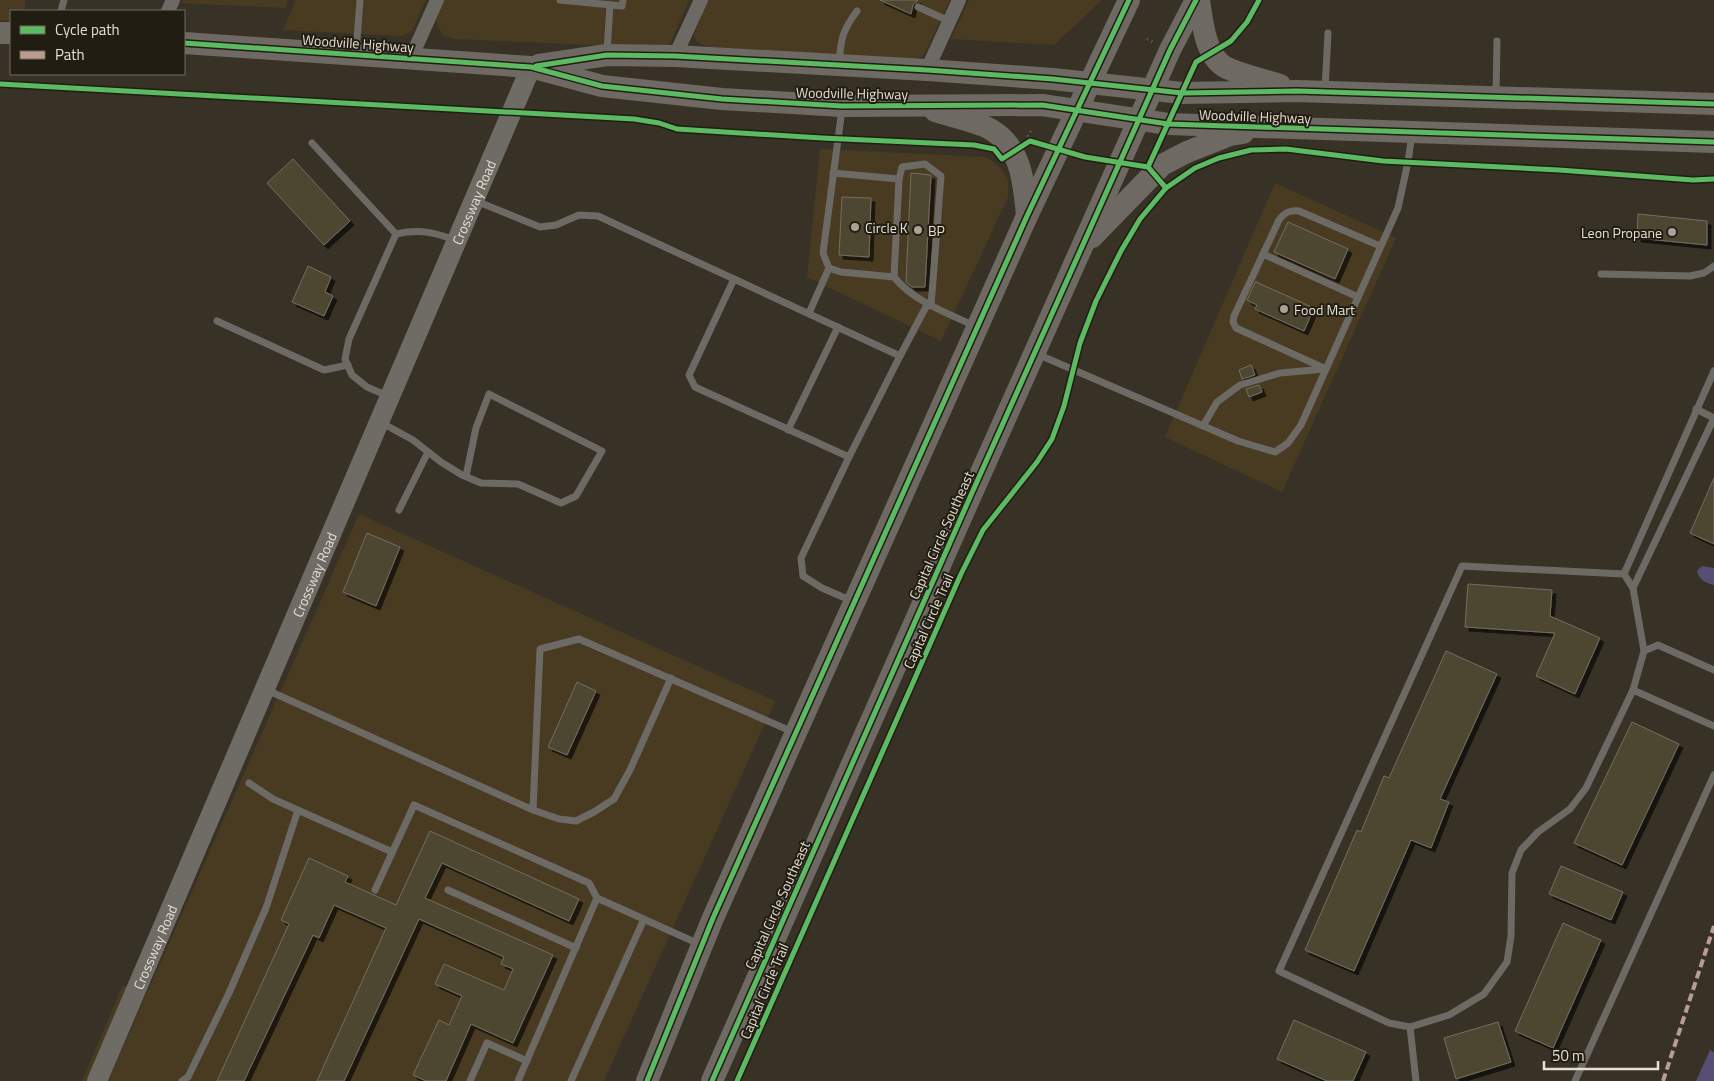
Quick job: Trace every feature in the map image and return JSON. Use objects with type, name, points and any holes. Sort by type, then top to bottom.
[{"type":"main road","points":[[647,1081],[702,945],[854,602],[1027,216],[1129,0]]},
{"type":"main road","name":"Capital Circle Southeast","points":[[712,1081],[1034,353],[1153,89],[1196,0]]},
{"type":"main road","points":[[1200,0],[1203,26],[1208,44],[1223,66],[1297,91]]},
{"type":"main road","name":"Woodville Highway","points":[[185,43],[531,66],[602,86],[722,98],[842,106],[1042,105],[1168,124],[1714,142]]},
{"type":"main road","name":"Woodville Highway","points":[[531,66],[607,55],[676,56],[927,70],[1091,83],[1182,93],[1297,91],[1714,104]]},
{"type":"main road","points":[[915,105],[984,126],[997,133],[1010,145],[1024,178],[1027,216]]},
{"type":"main road","points":[[1081,249],[1162,165],[1187,152],[1230,135],[1285,128]]},
{"type":"street","points":[[411,58],[437,0]]},
{"type":"street","points":[[676,56],[701,0]]},
{"type":"street","points":[[927,70],[959,0]]},
{"type":"street","name":"Crossway Road","points":[[97,1081],[531,66]]},
{"type":"lane","points":[[356,54],[360,0]]},
{"type":"lane","points":[[560,0],[622,6],[623,0]]},
{"type":"lane","points":[[607,55],[610,5]]},
{"type":"lane","points":[[918,6],[949,21]]},
{"type":"lane","points":[[839,66],[841,38],[847,24],[857,11]]},
{"type":"lane","points":[[1325,92],[1328,33]]},
{"type":"lane","points":[[1496,97],[1497,40]]},
{"type":"lane","points":[[809,313],[829,268],[823,252],[842,106]]},
{"type":"lane","points":[[1034,353],[1238,441],[1274,452],[1288,443],[1301,425],[1398,208],[1408,162],[1412,132]]},
{"type":"lane","points":[[312,143],[396,234]]},
{"type":"lane","points":[[854,602],[822,588],[803,576],[800,558],[848,457],[900,356],[930,305],[940,176],[925,164],[902,167],[899,179],[894,276],[902,286],[930,305],[977,328]]},
{"type":"lane","points":[[833,173],[899,179]]},
{"type":"lane","points":[[473,200],[540,227],[556,225],[579,215],[598,216],[900,356]]},
{"type":"lane","points":[[1326,369],[1236,328],[1233,322],[1234,316],[1279,220],[1291,210],[1299,211],[1380,246]]},
{"type":"lane","points":[[396,234],[412,231],[433,232],[455,240]]},
{"type":"lane","points":[[390,396],[367,387],[352,375],[345,359],[349,339],[396,234]]},
{"type":"lane","points":[[1263,254],[1358,297]]},
{"type":"lane","points":[[829,268],[841,272],[894,276]]},
{"type":"lane","points":[[1601,274],[1690,276],[1704,273],[1713,268]]},
{"type":"lane","points":[[734,279],[688,375],[695,387],[848,457]]},
{"type":"lane","points":[[216,321],[324,370],[348,365]]},
{"type":"lane","points":[[788,430],[838,327]]},
{"type":"lane","points":[[1203,426],[1217,402],[1240,385],[1280,373],[1326,369]]},
{"type":"lane","points":[[1624,574],[1714,371]]},
{"type":"lane","points":[[379,421],[413,440],[466,476],[481,483],[518,484],[561,503],[576,496],[602,450],[489,394],[476,428],[466,476]]},
{"type":"lane","points":[[1634,588],[1714,418],[1696,409]]},
{"type":"lane","points":[[399,510],[428,452]]},
{"type":"lane","points":[[1462,566],[1624,574],[1634,588],[1644,651],[1633,690],[1586,788],[1570,808],[1538,832],[1521,850],[1512,873],[1511,936],[1507,962],[1484,994],[1449,1015],[1410,1027],[1389,1023],[1278,971],[1462,566]]},
{"type":"lane","points":[[533,810],[540,649],[579,638],[796,734]]},
{"type":"lane","points":[[1644,651],[1658,645],[1714,670]]},
{"type":"lane","points":[[265,689],[533,810],[558,819],[576,821],[614,799],[630,770],[670,678]]},
{"type":"lane","points":[[1633,690],[1714,726]]},
{"type":"lane","points":[[1575,1081],[1714,775]]},
{"type":"lane","points":[[250,783],[273,799],[392,852]]},
{"type":"lane","points":[[375,890],[414,804],[589,883],[598,898],[702,945]]},
{"type":"lane","points":[[182,1081],[188,1077],[266,908],[298,810]]},
{"type":"lane","points":[[448,890],[576,948]]},
{"type":"lane","points":[[518,1081],[598,898]]},
{"type":"lane","points":[[571,1081],[644,919]]},
{"type":"lane","points":[[1410,1027],[1416,1081]]},
{"type":"lane","points":[[470,1081],[486,1043],[527,1061]]},
{"type":"path","points":[[1147,39],[1154,43]]},
{"type":"path","points":[[1189,77],[1196,62],[1202,59]]},
{"type":"path","points":[[1031,130],[1028,136],[1030,141],[1038,143]]},
{"type":"path","points":[[1080,156],[1090,158]]},
{"type":"shaded area","points":[[0,0],[25,0],[25,10],[10,10],[10,21],[0,21]]},
{"type":"shaded area","points":[[183,0],[288,0],[285,8],[181,3]]},
{"type":"shaded area","points":[[296,0],[426,0],[412,31],[399,36],[283,30]]},
{"type":"shaded area","points":[[442,0],[689,0],[670,44],[661,48],[455,39],[443,35],[438,27],[435,15]]},
{"type":"shaded area","points":[[708,0],[950,0],[923,56],[914,60],[703,45],[697,42],[694,35]]},
{"type":"shaded area","points":[[969,0],[1102,0],[1054,45],[951,39]]},
{"type":"shaded area","points":[[820,149],[984,157],[1002,169],[1008,181],[1008,197],[941,341],[807,277]]},
{"type":"shaded area","points":[[1275,183],[1396,238],[1282,492],[1165,437]]},
{"type":"shaded area","points":[[359,514],[775,701],[604,1081],[108,1081]]},
{"type":"shaded area","points":[[1702,566],[1714,568],[1714,585],[1699,577],[1697,571]]},
{"type":"shaded area","points":[[123,985],[127,987],[87,1081],[82,1081]]},
{"type":"shaded area","points":[[1710,1050],[1714,1052],[1714,1081],[1696,1081]]},
{"type":"building","points":[[880,0],[918,0],[913,5],[911,14]]},
{"type":"building","points":[[293,159],[350,221],[324,245],[267,183]]},
{"type":"building","name":"BP","points":[[911,173],[931,175],[925,287],[912,287],[906,282]]},
{"type":"building","name":"Circle K","points":[[842,197],[871,198],[869,257],[839,255]]},
{"type":"building","name":"Leon Propane","points":[[1638,214],[1707,221],[1707,245],[1637,238]]},
{"type":"building","points":[[1288,222],[1348,249],[1335,279],[1274,252]]},
{"type":"building","points":[[308,266],[331,277],[325,292],[333,296],[324,316],[292,302]]},
{"type":"building","name":"Food Mart","points":[[1256,281],[1314,308],[1304,331],[1255,309],[1257,305],[1247,300]]},
{"type":"building","points":[[1251,365],[1255,375],[1242,379],[1239,370]]},
{"type":"building","points":[[1259,385],[1262,392],[1249,397],[1246,389]]},
{"type":"building","points":[[1714,478],[1714,544],[1690,533]]},
{"type":"building","points":[[367,533],[400,547],[376,606],[343,592]]},
{"type":"building","points":[[1468,584],[1552,590],[1550,616],[1600,638],[1575,694],[1536,676],[1555,633],[1465,627]]},
{"type":"building","points":[[1446,651],[1497,674],[1440,799],[1449,802],[1431,848],[1411,840],[1354,971],[1305,950],[1357,830],[1361,832],[1384,776],[1389,778]]},
{"type":"building","points":[[577,682],[596,691],[567,755],[548,747]]},
{"type":"building","points":[[1632,722],[1679,744],[1622,865],[1574,843]]},
{"type":"building","points":[[430,831],[579,899],[569,921],[442,863],[425,898],[553,955],[513,1043],[471,1024],[446,1081],[426,1081],[413,1075],[439,1020],[449,1025],[462,996],[435,984],[444,964],[504,990],[513,969],[501,964],[504,957],[419,919],[344,1081],[317,1081],[386,928],[334,905],[319,938],[313,935],[244,1081],[217,1081],[289,924],[281,920],[309,858],[348,876],[345,882],[396,905]]},
{"type":"building","points":[[1561,866],[1623,892],[1611,920],[1549,894]]},
{"type":"building","points":[[1563,923],[1601,940],[1553,1048],[1515,1031]]},
{"type":"building","points":[[1294,1020],[1366,1052],[1353,1081],[1327,1081],[1277,1059]]},
{"type":"building","points":[[1498,1022],[1511,1062],[1456,1079],[1444,1038]]},
{"type":"marked path","points":[[1663,1081],[1714,926]]},
{"type":"cycle path","points":[[647,1081],[713,918],[1027,216],[1129,0]]},
{"type":"cycle path","name":"Capital Circle Trail","points":[[712,1081],[1170,50],[1196,0]]},
{"type":"cycle path","points":[[1148,167],[1196,62],[1231,41],[1247,22],[1259,0]]},
{"type":"cycle path","points":[[185,43],[531,67],[602,86],[722,99],[842,106],[1042,105],[1168,124],[1714,142]]},
{"type":"cycle path","points":[[536,66],[607,55],[675,56],[1053,79],[1182,93],[1297,91],[1714,104]]},
{"type":"cycle path","points":[[0,84],[634,119],[659,123],[677,129],[974,145],[994,149],[1002,159],[1030,141],[1085,157],[1148,167],[1166,188]]},
{"type":"cycle path","name":"Capital Circle Trail","points":[[737,1081],[961,574],[983,530],[1037,462],[1052,439],[1064,406],[1080,343],[1096,301],[1121,251],[1140,219],[1166,188],[1195,168],[1219,158],[1251,150],[1286,149],[1383,161],[1559,170],[1693,180],[1714,179]]},
{"type":"place","name":"Circle K","points":[[855,227]]},
{"type":"place","name":"BP","points":[[918,230]]},
{"type":"place","name":"Leon Propane","points":[[1672,232]]},
{"type":"place","name":"Food Mart","points":[[1284,309]]}]
